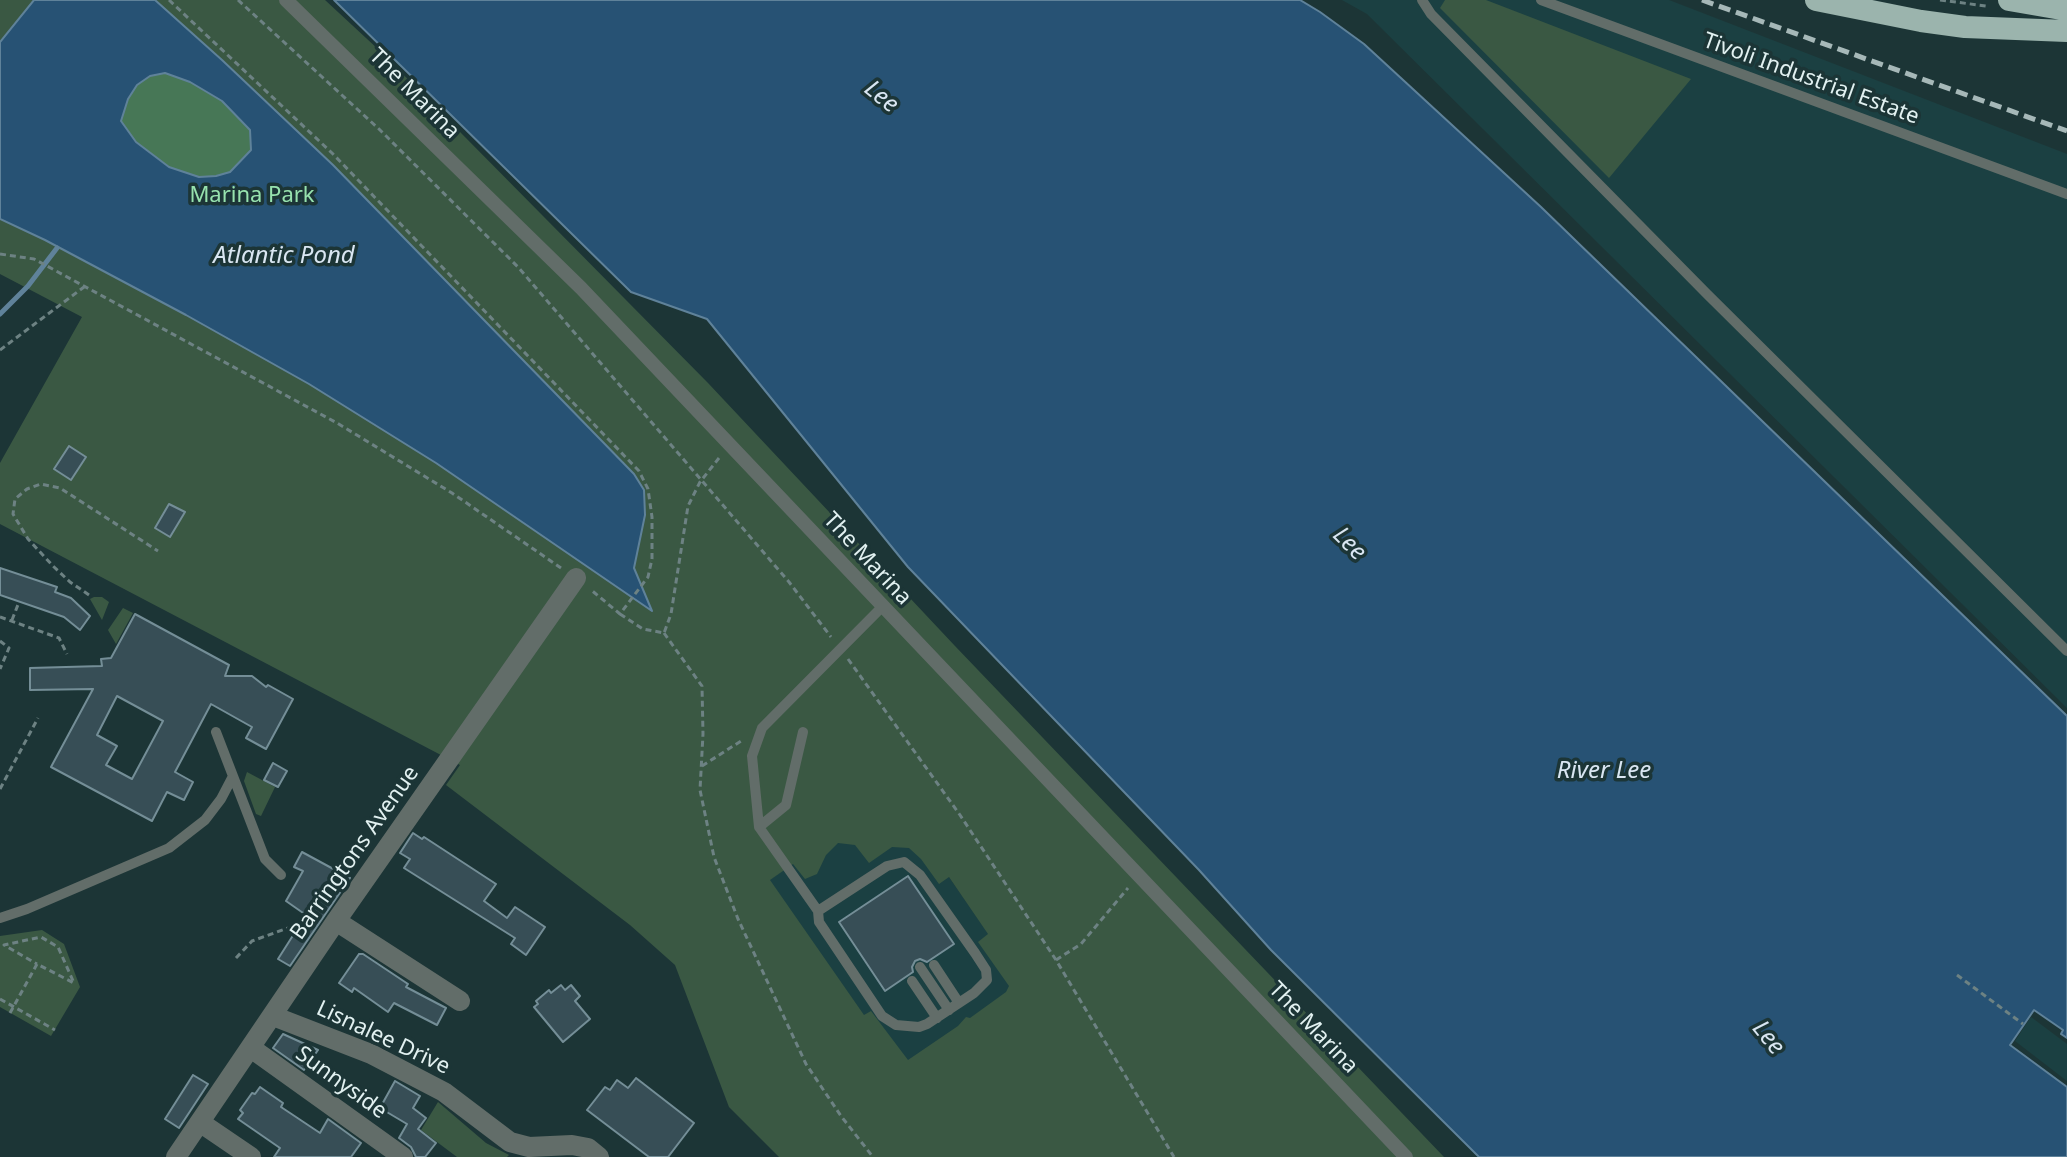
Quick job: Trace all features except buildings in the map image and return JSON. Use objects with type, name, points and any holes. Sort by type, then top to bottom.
[{"type":"highway","points":[[1816,0],[1965,27],[2067,31]]},
{"type":"highway","points":[[2009,0],[2067,10]]},
{"type":"street","name":"The Marina","points":[[286,0],[581,288],[1406,1157]]},
{"type":"street","name":"Barringtons Avenue","points":[[176,1157],[336,921],[576,578]]},
{"type":"street","points":[[336,921],[460,1001]]},
{"type":"street","name":"Lisnalee Drive","points":[[273,1016],[371,1054],[444,1092],[510,1142],[529,1147],[572,1145],[588,1148],[599,1157]]},
{"type":"street","name":"Sunnyside","points":[[251,1048],[403,1157]]},
{"type":"street","points":[[201,1123],[251,1157]]},
{"type":"lane","points":[[1422,0],[1431,14],[1707,294],[2065,645]]},
{"type":"lane","name":"Tivoli Industrial Estate","points":[[1541,0],[2067,194]]},
{"type":"lane","points":[[818,911],[887,866],[904,862],[912,867],[986,970],[987,980],[949,1010],[919,1027],[896,1025],[882,1016],[819,922],[818,911],[759,827],[752,756],[762,728],[882,607]]},
{"type":"lane","points":[[216,732],[265,859],[281,875]]},
{"type":"lane","points":[[759,827],[786,805],[803,732]]},
{"type":"lane","points":[[0,918],[169,848],[205,820],[232,778]]},
{"type":"lane","points":[[934,965],[959,1003]]},
{"type":"lane","points":[[920,967],[949,1010]]},
{"type":"lane","points":[[912,981],[937,1018]]},
{"type":"path","points":[[169,0],[332,153],[639,471],[648,489],[652,559],[648,577],[620,614]]},
{"type":"path","points":[[238,0],[379,129],[518,267],[789,582],[960,815],[1056,960],[1174,1157]]},
{"type":"path","points":[[0,254],[34,259],[337,423],[452,493],[576,578],[643,629],[664,633],[702,686],[700,790],[714,857],[738,919],[806,1064],[873,1157]]},
{"type":"path","points":[[0,350],[85,287]]},
{"type":"path","points":[[664,633],[671,614],[688,506],[700,482],[730,446]]},
{"type":"path","points":[[89,595],[53,566],[28,539],[13,514],[15,499],[27,489],[41,484],[60,488],[158,551]]},
{"type":"path","points":[[11,621],[19,602]]},
{"type":"path","points":[[0,617],[59,638],[67,654]]},
{"type":"path","points":[[0,641],[9,648],[0,669]]},
{"type":"path","points":[[0,789],[38,718]]},
{"type":"path","points":[[702,766],[762,728]]},
{"type":"path","points":[[1056,960],[1081,944],[1138,876]]},
{"type":"path","points":[[236,958],[252,941],[288,928]]},
{"type":"path","points":[[41,937],[58,947],[74,983],[49,970],[37,964],[4,945],[41,937]]},
{"type":"path","points":[[10,1013],[37,964]]},
{"type":"path","points":[[1957,975],[2023,1024]]},
{"type":"path","points":[[0,999],[55,1030]]},
{"type":"shaded area","points":[[1342,0],[1669,0],[2067,154],[2067,708],[1367,14]]},
{"type":"shaded area","points":[[892,795],[1028,991],[907,1077],[769,880]]},
{"type":"shaded area","points":[[2031,1017],[2067,1044],[2067,1081],[2015,1041]]},
{"type":"green space","name":"Marina Park","points":[[0,0],[325,0],[380,51],[708,383],[1444,1157],[779,1157],[729,1107],[675,965],[630,925],[446,785],[460,765],[0,524],[0,463],[82,317],[0,274]],"holes":[[[838,843],[855,845],[869,863],[892,847],[909,848],[939,884],[949,877],[988,934],[978,942],[1009,986],[1006,992],[908,1060],[871,1011],[864,1015],[770,880],[793,864],[805,879],[817,874],[826,855]]]},
{"type":"green space","points":[[1445,0],[1486,0],[1691,79],[1609,178],[1440,8]]},
{"type":"green space","points":[[165,73],[190,82],[222,101],[250,130],[251,150],[230,172],[198,177],[169,167],[136,142],[121,121],[128,99],[137,85],[150,76]]},
{"type":"green space","points":[[102,597],[109,602],[102,620],[90,599]]},
{"type":"green space","points":[[123,608],[133,613],[116,644],[108,630]]},
{"type":"green space","points":[[247,772],[275,787],[261,816],[256,814],[244,781]]},
{"type":"green space","points":[[42,930],[64,944],[80,987],[51,1036],[0,1007],[0,936]]},
{"type":"green space","points":[[438,1102],[486,1143],[509,1155],[457,1157],[421,1130]]},
{"type":"water","name":"Atlantic Pond","points":[[34,0],[155,0],[333,165],[634,474],[644,490],[645,515],[634,568],[652,611],[436,463],[309,384],[186,315],[0,219],[0,42]],"holes":[[[165,73],[190,82],[222,101],[250,130],[251,150],[230,172],[199,177],[169,167],[136,142],[121,121],[128,99],[137,85],[150,76]]]},
{"type":"water","name":"River Lee","points":[[334,0],[1300,0],[1320,12],[1364,44],[1541,207],[2067,716],[2067,1038],[2061,1034],[2063,1030],[2034,1010],[2010,1045],[2067,1087],[2067,1157],[1479,1157],[1271,950],[1199,870],[908,567],[707,319],[631,292]]},
{"type":"waterway","points":[[0,314],[28,286],[57,248]]},
{"type":"railway","points":[[1702,0],[2067,131]]},
{"type":"water label","name":"Lee","points":[[881,97]]},
{"type":"water label","name":"Lee","points":[[1349,544]]},
{"type":"water label","name":"Lee","points":[[1768,1038]]}]
